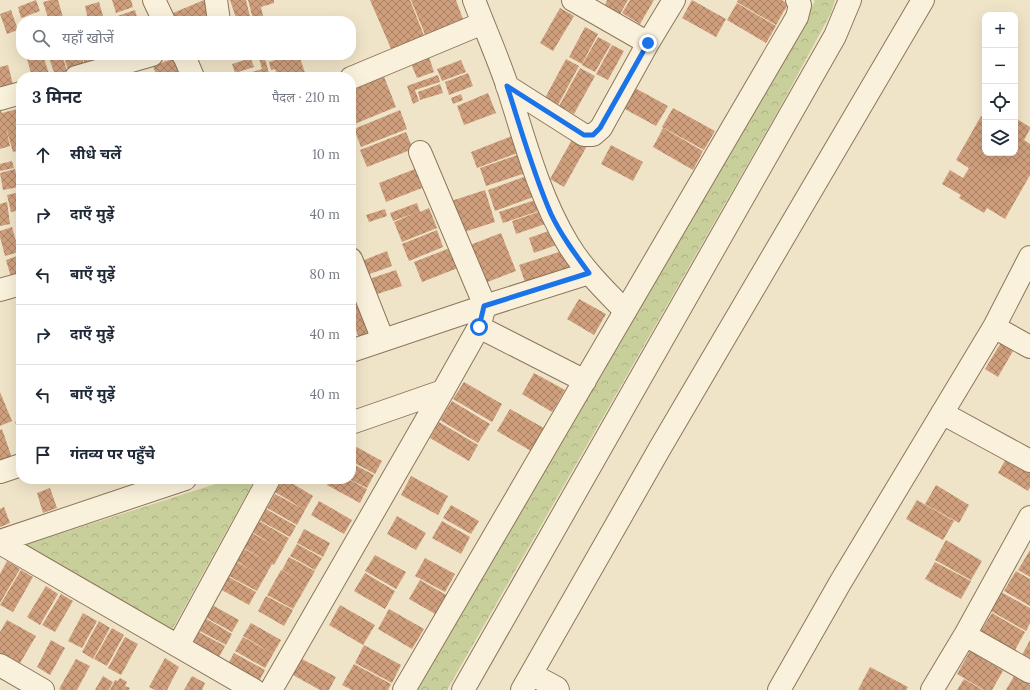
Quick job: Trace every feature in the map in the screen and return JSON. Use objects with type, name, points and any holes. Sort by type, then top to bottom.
[{"type":"street","points":[[154,0],[162,16]]},
{"type":"street","points":[[216,0],[218,16]]},
{"type":"street","points":[[474,0],[507,86],[538,182],[551,215],[568,245],[589,273],[625,311]]},
{"type":"street","points":[[573,0],[648,43]]},
{"type":"street","points":[[507,86],[584,135],[593,135],[600,128],[674,0]]},
{"type":"street","points":[[404,690],[797,17],[800,5],[797,0]]},
{"type":"street","points":[[463,690],[835,36],[850,0]]},
{"type":"street","points":[[558,690],[557,688],[526,682],[660,448],[923,0]]},
{"type":"street","points":[[356,76],[482,23]]},
{"type":"street","points":[[93,72],[135,60]]},
{"type":"street","points":[[0,99],[16,94]]},
{"type":"street","points":[[271,690],[479,327],[484,306],[420,152]]},
{"type":"street","points":[[779,690],[840,583],[994,327],[1030,257]]},
{"type":"street","points":[[356,272],[383,340]]},
{"type":"street","points":[[356,349],[484,306],[589,273]]},
{"type":"street","points":[[0,290],[16,285]]},
{"type":"street","points":[[479,327],[584,381]]},
{"type":"street","points":[[994,327],[1030,347]]},
{"type":"street","points":[[356,421],[443,391]]},
{"type":"street","points":[[942,413],[1030,461]]},
{"type":"street","points":[[0,472],[16,467]]},
{"type":"street","points":[[0,542],[170,484]]},
{"type":"street","points":[[178,646],[266,484]]},
{"type":"street","points":[[932,690],[965,635],[1030,517]]},
{"type":"street","points":[[0,542],[254,690]]},
{"type":"street","points":[[965,635],[1030,672]]},
{"type":"street","points":[[0,664],[43,690]]},
{"type":"green space","points":[[813,0],[835,0],[831,13],[778,111],[447,690],[417,690],[815,1]]},
{"type":"green space","points":[[215,484],[252,484],[172,630],[25,545]]},
{"type":"building","points":[[36,0],[40,11],[26,16],[20,16],[18,7]]},
{"type":"building","points":[[58,0],[63,16],[47,16],[43,2]]},
{"type":"building","points":[[112,0],[131,0],[133,7],[116,13]]},
{"type":"building","points":[[204,0],[210,16],[174,16],[173,13]]},
{"type":"building","points":[[230,0],[246,0],[250,16],[235,16]]},
{"type":"building","points":[[248,0],[274,0],[274,3],[261,7],[263,16],[252,16]]},
{"type":"building","points":[[370,0],[410,0],[425,38],[392,51]]},
{"type":"building","points":[[411,0],[456,0],[464,22],[426,37]]},
{"type":"building","points":[[607,0],[628,0],[620,14],[605,5]]},
{"type":"building","points":[[630,0],[654,0],[640,24],[622,13]]},
{"type":"building","points":[[692,0],[726,19],[716,37],[682,18]]},
{"type":"building","points":[[738,0],[782,0],[788,4],[776,25],[737,2]]},
{"type":"building","points":[[99,2],[103,16],[87,16],[85,6]]},
{"type":"building","points":[[737,3],[776,26],[766,43],[727,20]]},
{"type":"building","points":[[560,8],[574,16],[553,51],[540,43]]},
{"type":"building","points":[[11,10],[16,24],[16,31],[7,34],[0,14]]},
{"type":"building","points":[[135,10],[137,16],[118,16]]},
{"type":"building","points":[[585,27],[598,34],[582,64],[569,57]]},
{"type":"building","points":[[598,37],[611,44],[595,72],[582,65]]},
{"type":"building","points":[[612,45],[624,51],[608,80],[596,74]]},
{"type":"building","points":[[428,54],[434,72],[417,78],[410,61]]},
{"type":"building","points":[[566,59],[579,66],[558,105],[545,98]]},
{"type":"building","points":[[27,60],[45,60],[48,72],[31,72]]},
{"type":"building","points":[[50,60],[64,60],[67,71],[54,72]]},
{"type":"building","points":[[65,60],[83,60],[85,67],[69,72]]},
{"type":"building","points":[[84,60],[101,60],[102,62],[86,68]]},
{"type":"building","points":[[170,60],[176,60],[180,72],[155,72],[153,66]]},
{"type":"building","points":[[245,60],[252,60],[254,67],[235,72],[232,64]]},
{"type":"building","points":[[259,60],[265,60],[269,72],[252,72],[262,69]]},
{"type":"building","points":[[276,60],[301,60],[305,72],[276,72],[275,69],[271,70],[269,62]]},
{"type":"building","points":[[461,60],[466,72],[442,81],[437,69]]},
{"type":"building","points":[[8,65],[14,88],[0,91],[0,67]]},
{"type":"building","points":[[580,68],[595,76],[574,114],[559,106]]},
{"type":"building","points":[[468,73],[473,86],[449,95],[445,82]]},
{"type":"building","points":[[383,74],[396,107],[356,123],[356,85]]},
{"type":"building","points":[[438,75],[440,82],[415,90],[419,101],[413,104],[407,86]]},
{"type":"building","points":[[440,84],[443,93],[420,100],[418,92]]},
{"type":"building","points":[[635,88],[668,106],[656,126],[623,108]]},
{"type":"building","points":[[488,93],[496,113],[464,125],[457,106]]},
{"type":"building","points":[[461,94],[463,100],[453,104],[451,98]]},
{"type":"building","points":[[673,108],[715,131],[704,150],[662,127]]},
{"type":"building","points":[[16,109],[16,151],[13,152],[6,128],[10,146],[0,149],[0,111],[2,113]]},
{"type":"building","points":[[400,110],[407,129],[361,147],[356,134],[356,128]]},
{"type":"building","points":[[981,116],[982,156],[1018,156],[1018,120],[1030,127],[1024,140],[1030,144],[1030,175],[1005,219],[987,208],[984,213],[959,198],[961,195],[942,184],[950,170],[963,178],[969,168],[956,160]]},
{"type":"building","points":[[663,128],[703,151],[693,170],[653,147]]},
{"type":"building","points":[[406,132],[413,149],[367,167],[360,150]]},
{"type":"building","points":[[517,134],[523,151],[477,168],[471,152]]},
{"type":"building","points":[[574,136],[588,144],[564,187],[550,179]]},
{"type":"building","points":[[611,145],[643,162],[633,181],[601,164]]},
{"type":"building","points":[[523,153],[529,172],[486,186],[480,168]]},
{"type":"building","points":[[12,161],[14,168],[0,171],[0,164]]},
{"type":"building","points":[[15,169],[16,188],[3,190],[0,173]]},
{"type":"building","points":[[415,169],[422,188],[386,202],[379,183]]},
{"type":"building","points":[[529,175],[536,196],[495,211],[488,190]]},
{"type":"building","points":[[485,190],[495,222],[458,234],[448,202]]},
{"type":"building","points":[[16,193],[16,211],[11,212],[7,195]]},
{"type":"building","points":[[541,198],[545,209],[503,223],[499,212]]},
{"type":"building","points":[[7,202],[10,224],[0,226],[0,204]]},
{"type":"building","points":[[417,203],[420,212],[429,208],[437,228],[402,242],[394,222],[415,213],[393,221],[390,213]]},
{"type":"building","points":[[385,209],[387,216],[369,222],[366,215]]},
{"type":"building","points":[[547,209],[551,222],[516,234],[512,221]]},
{"type":"building","points":[[12,227],[16,241],[16,253],[5,256],[0,231]]},
{"type":"building","points":[[557,228],[562,243],[534,253],[529,238]]},
{"type":"building","points":[[437,230],[443,247],[409,261],[402,244]]},
{"type":"building","points":[[501,233],[516,271],[485,283],[470,245]]},
{"type":"building","points":[[450,248],[458,268],[422,282],[414,262]]},
{"type":"building","points":[[565,250],[573,273],[527,288],[519,265]]},
{"type":"building","points":[[387,251],[392,266],[364,276],[359,262]]},
{"type":"building","points":[[16,256],[16,276],[11,277],[6,260]]},
{"type":"building","points":[[396,270],[402,286],[371,296],[366,280]]},
{"type":"building","points":[[362,290],[376,333],[359,339],[356,330],[356,292]]},
{"type":"building","points":[[579,299],[606,314],[594,335],[567,319]]},
{"type":"building","points":[[1005,336],[1017,344],[998,377],[985,369]]},
{"type":"building","points":[[534,373],[565,390],[552,412],[522,394]]},
{"type":"building","points":[[464,382],[502,404],[492,422],[453,399]]},
{"type":"building","points":[[0,392],[12,421],[0,426]]},
{"type":"building","points":[[452,401],[490,424],[478,443],[440,420]]},
{"type":"building","points":[[510,409],[544,428],[531,451],[497,431]]},
{"type":"building","points":[[439,422],[478,445],[469,461],[430,438]]},
{"type":"building","points":[[2,429],[12,458],[0,461],[0,430]]},
{"type":"building","points":[[356,447],[382,461],[375,474],[356,464]]},
{"type":"building","points":[[1008,455],[1030,468],[1030,487],[1028,491],[998,473]]},
{"type":"building","points":[[356,466],[374,475],[367,488],[356,482]]},
{"type":"building","points":[[411,476],[448,496],[438,515],[401,495]]},
{"type":"building","points":[[356,483],[367,489],[360,503],[327,485]]},
{"type":"building","points":[[280,484],[293,484],[313,496],[305,510],[275,492]]},
{"type":"building","points":[[936,485],[969,505],[959,523],[925,504]]},
{"type":"building","points":[[50,488],[57,508],[43,513],[37,493]]},
{"type":"building","points":[[275,494],[305,510],[297,525],[267,508]]},
{"type":"building","points":[[917,500],[954,521],[943,540],[906,519]]},
{"type":"building","points":[[319,501],[352,520],[344,534],[311,515]]},
{"type":"building","points":[[451,505],[479,521],[471,534],[443,518]]},
{"type":"building","points":[[4,507],[10,523],[0,527],[0,509]]},
{"type":"building","points":[[266,509],[296,526],[290,537],[259,520]]},
{"type":"building","points":[[397,516],[426,533],[416,550],[387,534]]},
{"type":"building","points":[[259,521],[289,538],[257,591],[227,575],[235,561],[255,572],[235,560],[242,548],[265,560],[242,547],[250,532],[275,546],[252,532]]},
{"type":"building","points":[[442,521],[470,537],[461,554],[432,538]]},
{"type":"building","points":[[304,529],[330,543],[323,557],[297,543]]},
{"type":"building","points":[[946,540],[982,561],[971,580],[935,560]]},
{"type":"building","points":[[297,544],[322,558],[315,570],[290,556]]},
{"type":"building","points":[[1030,550],[1030,577],[1018,570]]},
{"type":"building","points":[[375,555],[406,572],[396,589],[365,571]]},
{"type":"building","points":[[289,557],[315,571],[293,609],[267,595],[281,570],[301,581],[282,570]]},
{"type":"building","points":[[425,558],[455,574],[445,592],[415,576]]},
{"type":"building","points":[[7,561],[20,569],[0,603],[0,574]]},
{"type":"building","points":[[935,562],[971,581],[961,599],[925,579]]},
{"type":"building","points":[[21,570],[33,577],[13,612],[0,605]]},
{"type":"building","points":[[1016,571],[1030,579],[1030,606],[1004,591]]},
{"type":"building","points":[[365,573],[395,591],[385,609],[354,591]]},
{"type":"building","points":[[227,576],[256,592],[249,605],[220,589]]},
{"type":"building","points":[[420,580],[448,596],[437,615],[409,599]]},
{"type":"building","points":[[46,586],[58,594],[40,625],[27,617]]},
{"type":"building","points":[[1001,592],[1030,608],[1030,623],[1026,631],[991,611]]},
{"type":"building","points":[[61,594],[73,601],[55,632],[42,625]]},
{"type":"building","points":[[266,596],[293,610],[284,626],[258,611]]},
{"type":"building","points":[[212,605],[239,620],[232,632],[205,617]]},
{"type":"building","points":[[340,605],[375,625],[363,645],[329,625]]},
{"type":"building","points":[[389,609],[424,629],[412,649],[378,629]]},
{"type":"building","points":[[83,613],[97,621],[82,648],[68,641]]},
{"type":"building","points":[[992,613],[1025,632],[1014,652],[980,632]]},
{"type":"building","points":[[205,618],[232,634],[226,645],[198,630]]},
{"type":"building","points":[[7,620],[36,636],[19,665],[0,655],[0,632]]},
{"type":"building","points":[[99,621],[110,628],[93,659],[82,652]]},
{"type":"building","points":[[251,623],[281,640],[273,654],[243,636]]},
{"type":"building","points":[[112,628],[124,635],[107,666],[94,659]]},
{"type":"building","points":[[197,631],[225,646],[217,661],[189,646]]},
{"type":"building","points":[[125,637],[138,644],[121,675],[108,668]]},
{"type":"building","points":[[243,637],[273,654],[265,668],[235,651]]},
{"type":"building","points":[[51,640],[65,648],[50,675],[37,667]]},
{"type":"building","points":[[1030,640],[1030,662],[1021,657]]},
{"type":"building","points":[[364,645],[401,665],[392,683],[355,663]]},
{"type":"building","points":[[970,651],[1003,671],[992,690],[984,690],[957,674]]},
{"type":"building","points":[[234,653],[265,670],[258,683],[227,666]]},
{"type":"building","points":[[165,658],[179,667],[167,690],[155,690],[149,687]]},
{"type":"building","points":[[76,659],[90,666],[77,690],[59,689]]},
{"type":"building","points":[[302,659],[336,677],[329,690],[320,690],[293,675]]},
{"type":"building","points":[[354,664],[391,684],[388,690],[352,690],[342,685]]},
{"type":"building","points":[[870,667],[908,687],[906,690],[858,690]]},
{"type":"building","points":[[103,676],[113,682],[109,690],[95,690]]},
{"type":"building","points":[[192,676],[205,683],[202,690],[184,690]]},
{"type":"building","points":[[1014,676],[1030,685],[1030,690],[1006,690]]},
{"type":"building","points":[[120,678],[127,682],[125,686],[130,688],[129,690],[110,690],[115,680],[118,681]]},
{"type":"building","points":[[964,679],[983,690],[957,690]]},
{"type":"route","points":[[479,327],[484,306],[589,273],[568,245],[551,215],[538,182],[507,86],[584,135],[593,135],[600,128],[648,43]]}]
